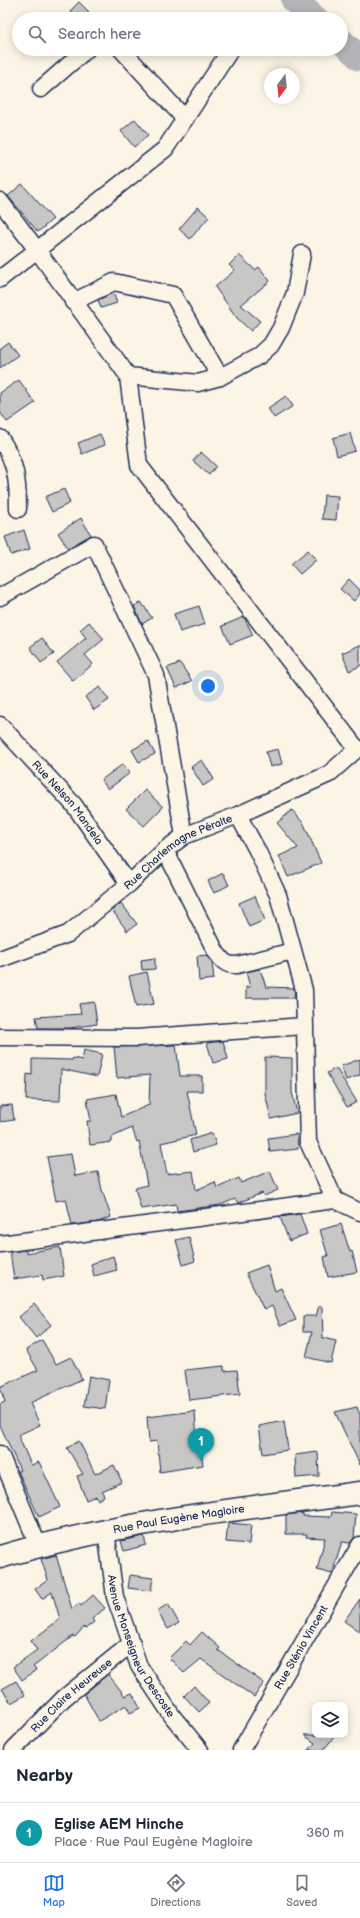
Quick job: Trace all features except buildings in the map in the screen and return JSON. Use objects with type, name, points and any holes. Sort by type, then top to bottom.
[{"type":"main road","name":"Rue Paul Eugène Magloire","points":[[0,1557],[38,1546],[227,1510],[360,1493]]},
{"type":"street","points":[[41,89],[80,56]]},
{"type":"street","points":[[128,56],[185,119]]},
{"type":"street","points":[[0,279],[165,149],[226,56]]},
{"type":"street","points":[[0,201],[128,376],[139,465],[359,749]]},
{"type":"street","points":[[128,376],[198,383],[220,377],[259,356],[271,345],[281,328],[295,292],[302,254]]},
{"type":"street","points":[[73,302],[114,282],[173,295],[220,377]]},
{"type":"street","points":[[0,438],[14,465],[18,487],[18,509]]},
{"type":"street","points":[[0,597],[94,544],[156,675],[184,836]]},
{"type":"street","name":"Rue Nelson Mandela","points":[[0,725],[74,805],[129,884]]},
{"type":"street","name":"Rue Charlemagne Péralte","points":[[0,959],[68,934],[129,884],[165,850],[184,836],[238,815],[329,774],[359,749]]},
{"type":"street","points":[[238,815],[258,850],[278,894],[304,990],[308,1142],[335,1200]]},
{"type":"street","points":[[165,850],[216,952],[227,964],[236,965],[294,951]]},
{"type":"street","points":[[0,1038],[137,1038],[304,1026]]},
{"type":"street","points":[[0,1244],[335,1200],[360,1212]]},
{"type":"street","points":[[0,1454],[38,1546]]},
{"type":"street","name":"Avenue Monseigneur Descoste","points":[[106,1532],[115,1597],[139,1666],[155,1691],[200,1750]]},
{"type":"street","name":"Rue Sténio Vincent","points":[[241,1750],[360,1545]]},
{"type":"street","name":"Rue Claire Heureuse","points":[[13,1750],[64,1698],[132,1643]]},
{"type":"waterway","points":[[294,0],[308,12]]},
{"type":"waterway","points":[[348,47],[360,58]]},
{"type":"place","name":"Eglise AEM Hinche","points":[[201,1461]]}]
